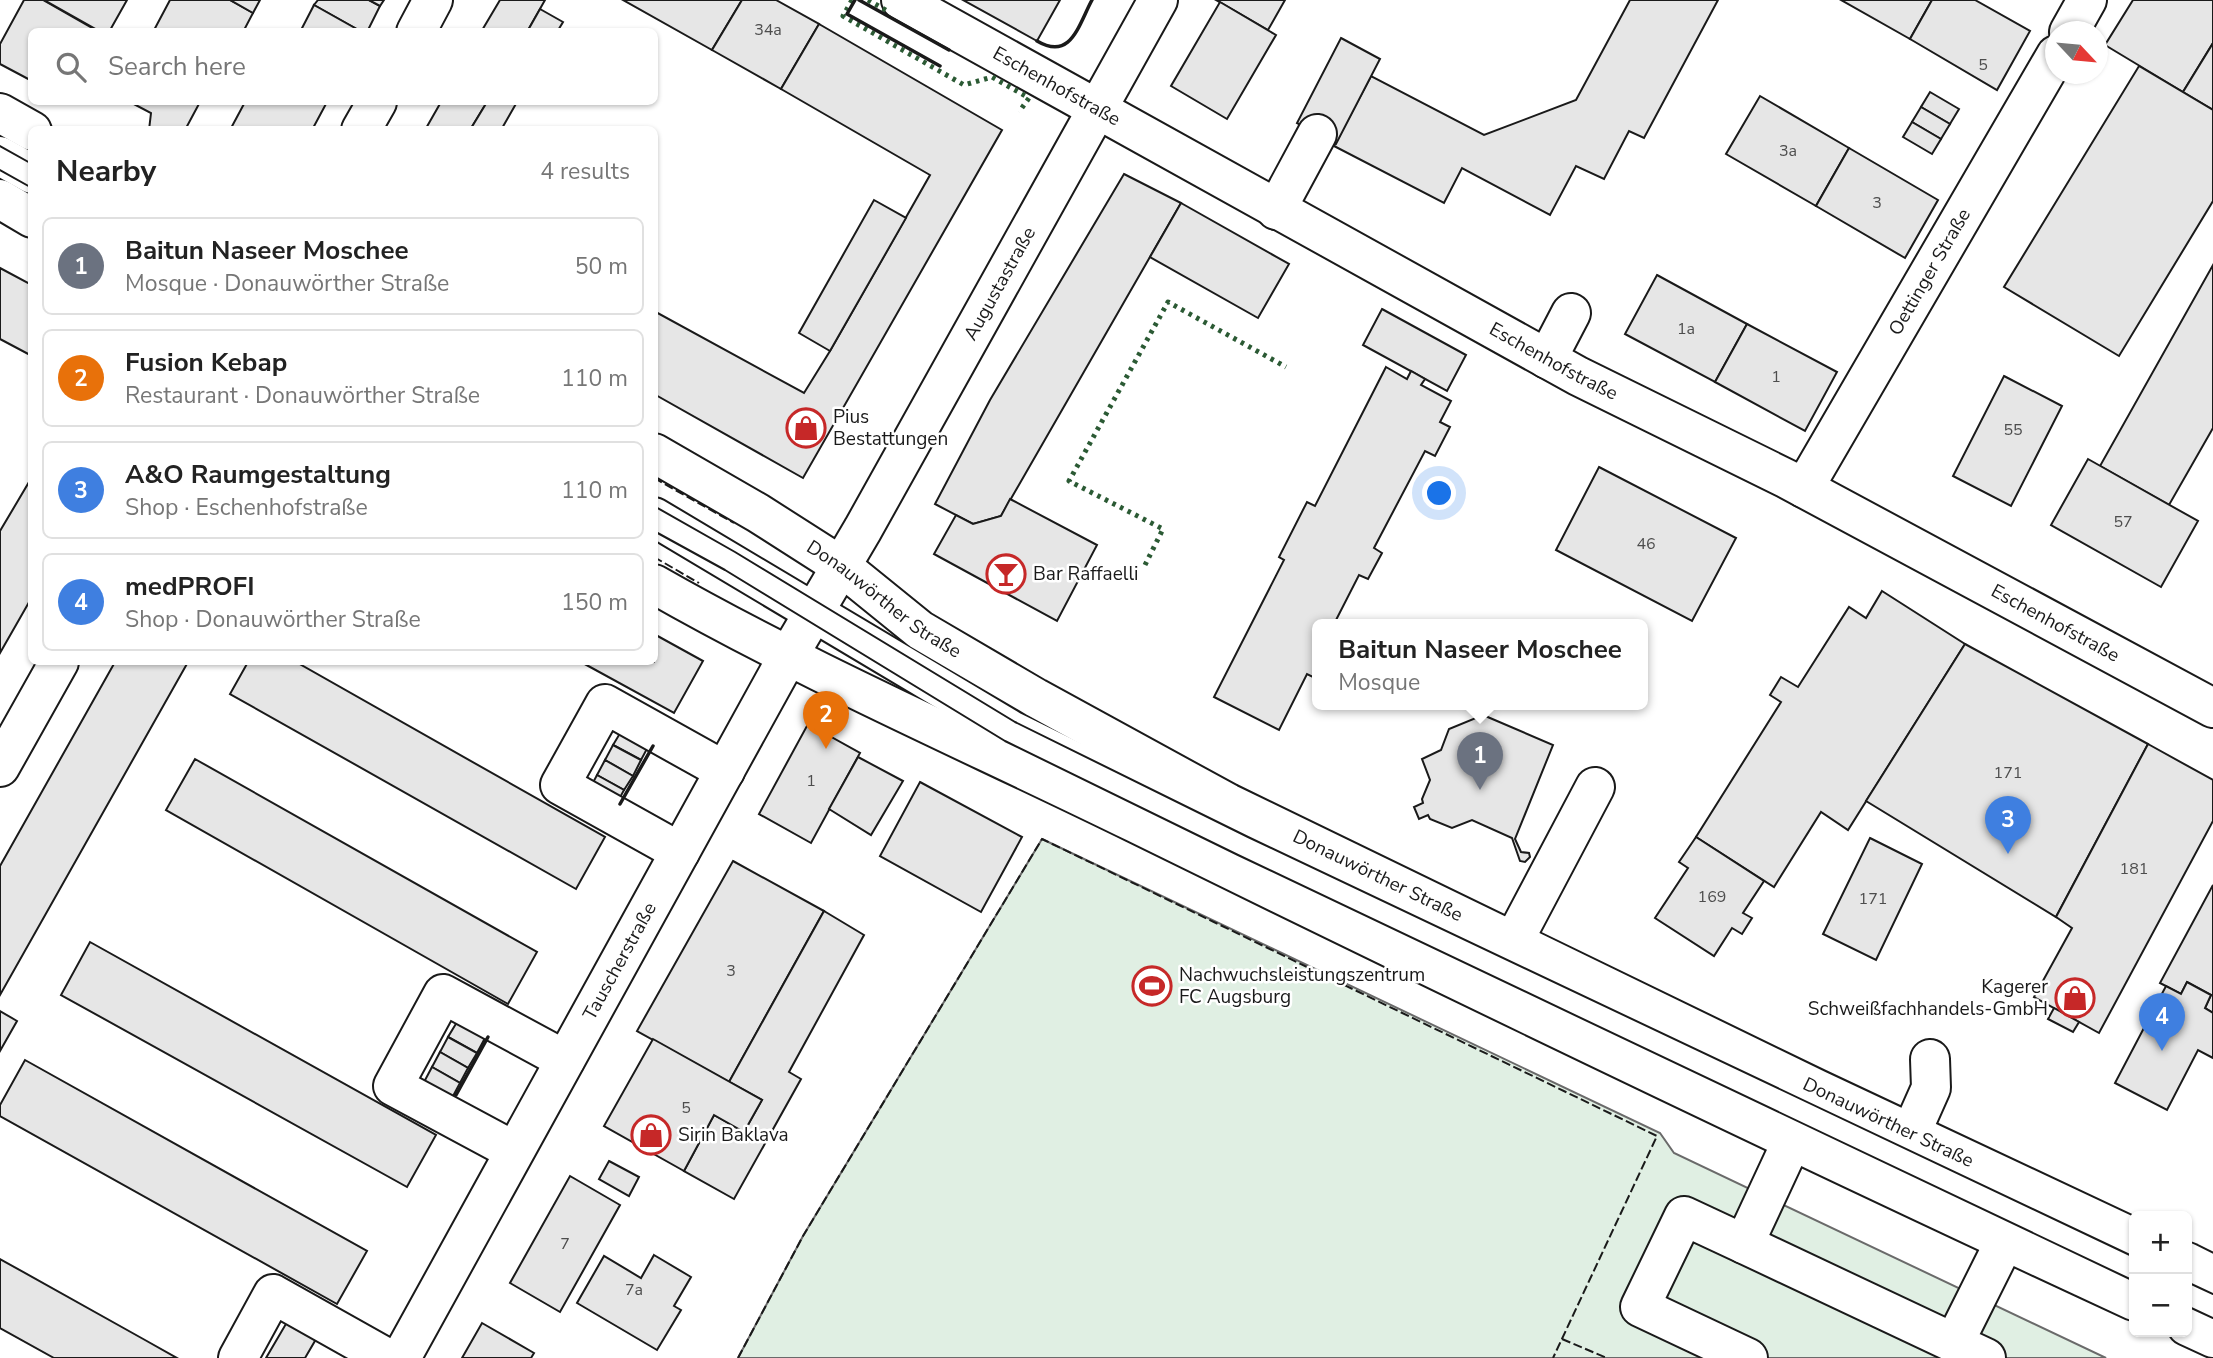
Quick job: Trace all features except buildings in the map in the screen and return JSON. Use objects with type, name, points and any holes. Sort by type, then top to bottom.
[{"type":"street","points":[[418,28],[433,0]]},
{"type":"street","name":"Eschenhofstraße","points":[[901,0],[1547,359],[1804,488],[2213,708]]},
{"type":"street","points":[[2075,21],[2087,0]]},
{"type":"street","name":"Augustastraße","points":[[841,566],[1154,2]]},
{"type":"street","name":"Oettinger Straße","points":[[1804,488],[2045,74]]},
{"type":"street","points":[[363,126],[375,105]]},
{"type":"street","points":[[0,113],[28,129]]},
{"type":"street","points":[[1276,210],[1317,134]]},
{"type":"street","points":[[0,156],[28,172]]},
{"type":"street","points":[[0,199],[28,216]]},
{"type":"street","points":[[1547,359],[1571,313]]},
{"type":"street","name":"Donauwörther Straße","points":[[658,455],[758,513],[841,566],[920,630],[1035,698],[1270,825],[2129,1236]]},
{"type":"street","points":[[658,519],[1023,736],[2129,1265]]},
{"type":"street","name":"Tauscherstraße","points":[[401,1358],[787,658],[841,566]]},
{"type":"street","points":[[658,586],[787,658],[1792,1141],[2129,1299]]},
{"type":"street","points":[[0,767],[57,665]]},
{"type":"street","points":[[680,852],[560,785],[605,704],[725,771]]},
{"type":"street","points":[[1513,942],[1595,787]]},
{"type":"street","points":[[514,1151],[393,1086],[443,994],[565,1060]]},
{"type":"street","points":[[1911,1133],[1931,1088],[1930,1059]]},
{"type":"street","points":[[1744,1244],[1792,1141]]},
{"type":"street","points":[[1748,1358],[1640,1307],[1684,1216],[1970,1351],[2005,1241]]},
{"type":"street","points":[[2192,1264],[2213,1275]]},
{"type":"street","points":[[238,1358],[273,1294],[387,1358]]},
{"type":"street","points":[[2192,1294],[2213,1305]]},
{"type":"street","points":[[2192,1328],[2213,1338]]},
{"type":"green space","name":"Nachwuchsleistungszentrum FC Augsburg","points":[[1042,839],[1660,1133],[1674,1153],[2106,1358],[738,1358],[803,1236]]},
{"type":"tram line","points":[[0,146],[28,162]]},
{"type":"tram line","points":[[0,170],[28,186]]},
{"type":"tram line","points":[[658,508],[1015,722],[1248,837],[2129,1255]]},
{"type":"tram line","points":[[658,533],[725,570],[1005,741],[1238,855],[2129,1279]]},
{"type":"tram line","points":[[2192,1284],[2213,1294]]},
{"type":"tram line","points":[[2192,1308],[2213,1318]]},
{"type":"hedge","points":[[852,0],[843,16],[964,85],[992,77],[1029,98],[1019,112]]},
{"type":"hedge","points":[[868,0],[889,12]]},
{"type":"hedge","points":[[1145,565],[1163,529],[1069,481],[1168,302],[1286,367]]},
{"type":"fence","points":[[658,480],[734,523]]},
{"type":"fence","points":[[658,559],[699,583]]},
{"type":"fence","points":[[738,1358],[803,1236],[1042,839],[1657,1136],[1553,1358]]},
{"type":"fence","points":[[1562,1339],[1607,1358]]},
{"type":"wall","points":[[855,0],[847,14],[940,66]]},
{"type":"wall","points":[[859,0],[949,50]]},
{"type":"wall","points":[[1037,41],[1058,47],[1066,44],[1077,30],[1092,0]]},
{"type":"wall","points":[[620,804],[653,746]]},
{"type":"wall","points":[[456,1095],[488,1037]]},
{"type":"place","name":"Pius Bestattungen","points":[[806,428]]},
{"type":"place","name":"Bar Raffaelli","points":[[1006,574]]},
{"type":"place","name":"Fusion Kebap","points":[[826,749]]},
{"type":"place","name":"Baitun Naseer Moschee","points":[[1480,790]]},
{"type":"place","name":"A&O Raumgestaltung","points":[[2008,854]]},
{"type":"place","name":"Nachwuchsleistungszentrum FC Augsburg","points":[[1152,986]]},
{"type":"place","name":"Kagerer Schweißfachhandels-GmbH","points":[[2075,998]]},
{"type":"place","name":"medPROFI","points":[[2162,1051]]},
{"type":"place","name":"Sirin Baklava","points":[[651,1135]]}]
